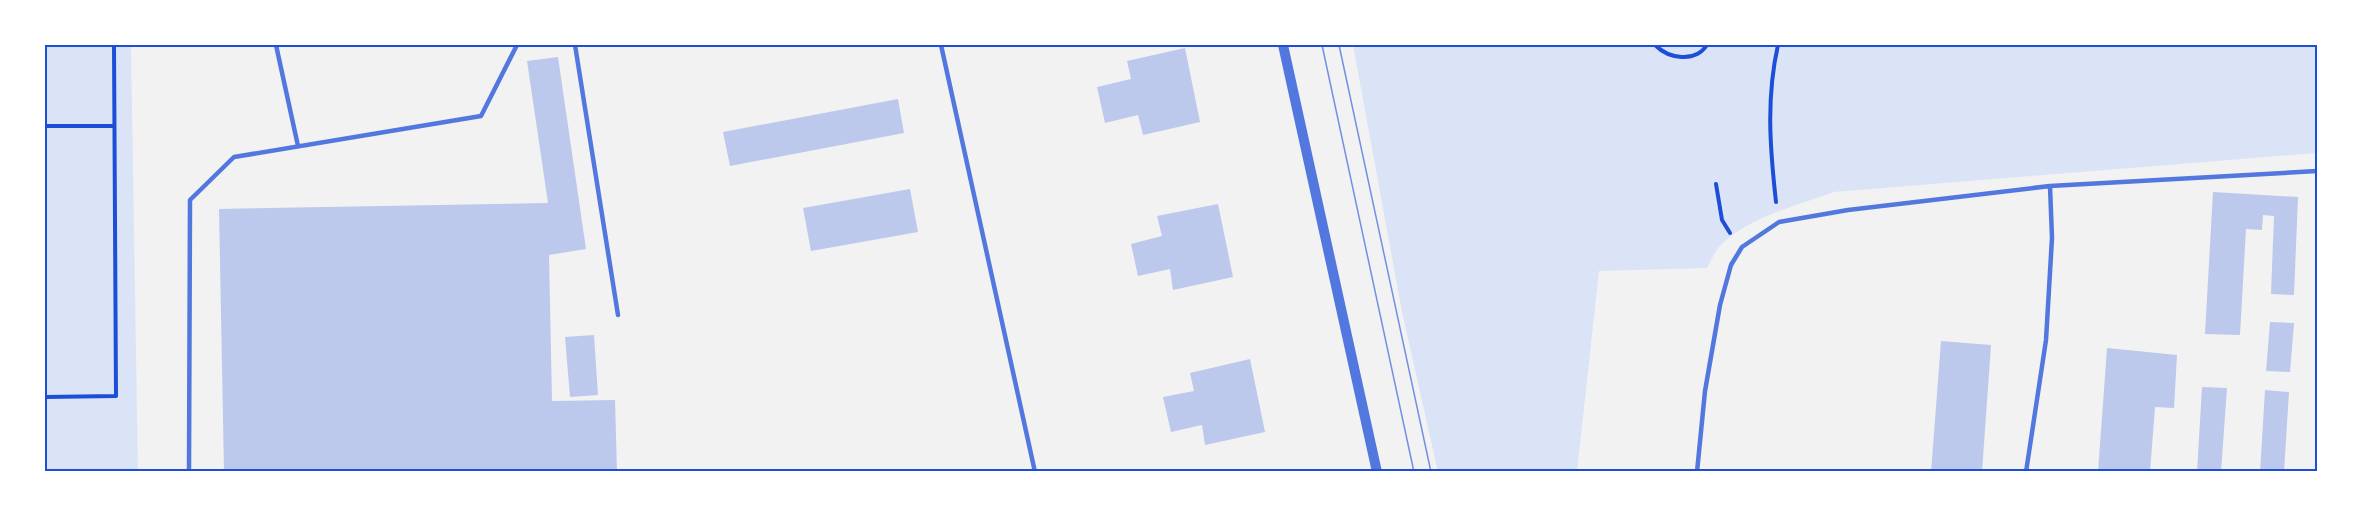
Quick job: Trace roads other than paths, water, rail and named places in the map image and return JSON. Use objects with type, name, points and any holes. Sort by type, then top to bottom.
[{"type":"street","points":[[1283,45],[1377,472]]},
{"type":"lane","points":[[276,45],[298,147]]},
{"type":"lane","points":[[189,472],[190,200],[234,157],[481,116],[517,45]]},
{"type":"lane","points":[[575,45],[618,315]]},
{"type":"lane","points":[[941,45],[1035,472]]},
{"type":"lane","points":[[1696,472],[1705,391],[1720,305],[1731,265],[1742,247],[1779,222],[1848,210],[2050,186],[2317,171]]},
{"type":"lane","points":[[2026,472],[2046,340],[2052,238],[2050,186]]},
{"type":"tram line","points":[[1322,45],[1414,472]]},
{"type":"tram line","points":[[1339,45],[1431,472]]}]
